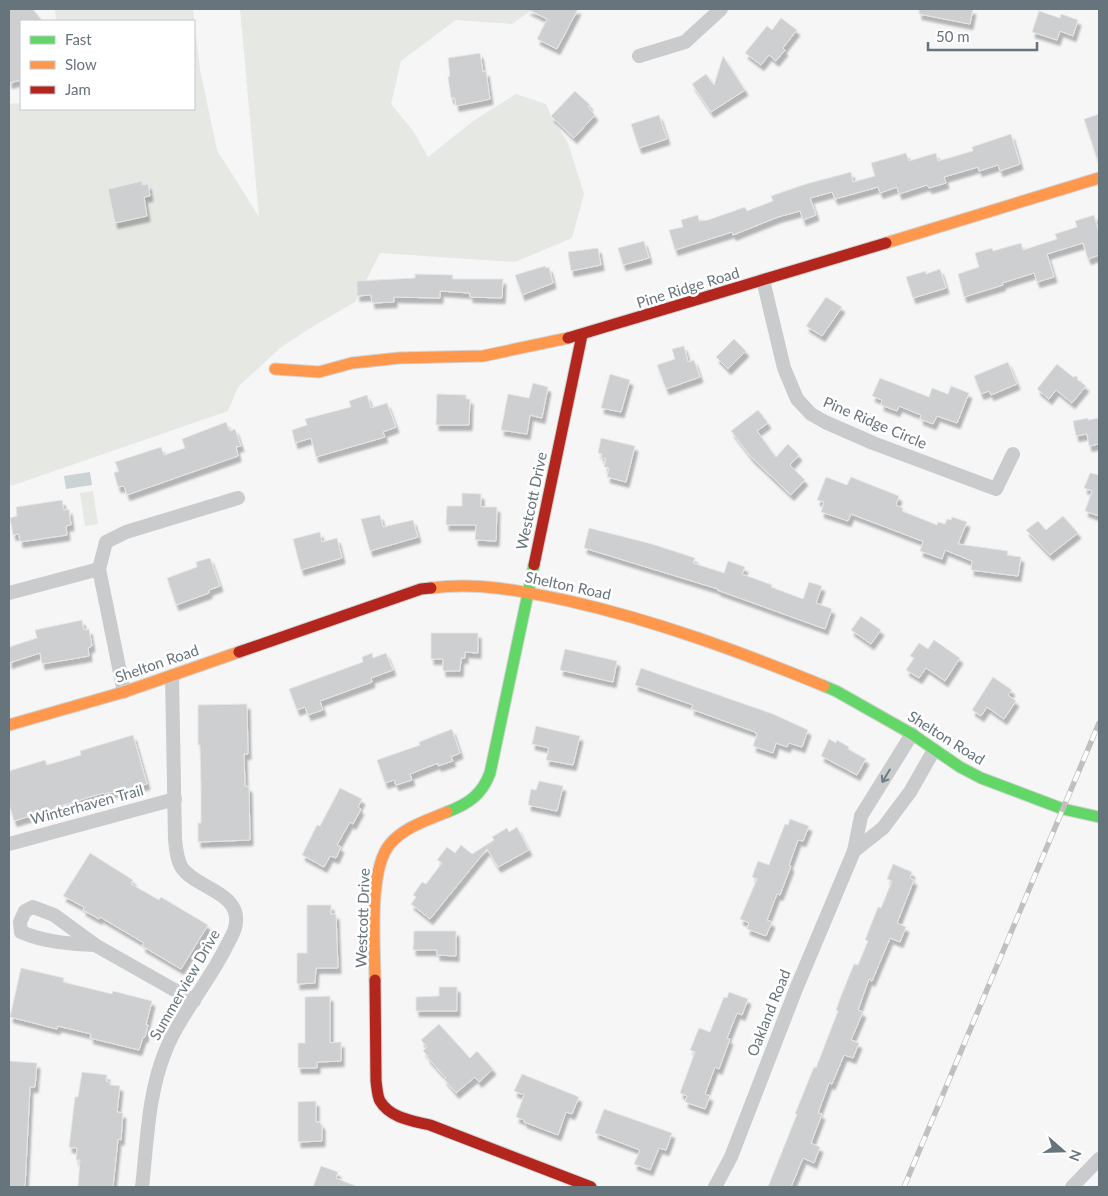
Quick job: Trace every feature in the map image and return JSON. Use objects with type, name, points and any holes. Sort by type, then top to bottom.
[{"type":"street","points":[[639,56],[685,42],[721,9]]},
{"type":"street","name":"Pine Ridge Road","points":[[275,369],[318,372],[352,363],[399,358],[483,356],[582,336],[1099,178]]},
{"type":"street","name":"Pine Ridge Circle","points":[[763,280],[784,368],[797,399],[811,414],[872,443],[996,489],[1013,454]]},
{"type":"street","name":"Westcott Drive","points":[[582,336],[491,770],[486,785],[478,796],[466,804],[412,826],[397,836],[380,859],[376,875],[376,1081],[379,1100],[389,1112],[409,1120],[430,1125],[591,1187]]},
{"type":"street","points":[[124,692],[99,569],[106,542],[126,532],[238,498]]},
{"type":"street","points":[[9,593],[99,569]]},
{"type":"street","name":"Shelton Road","points":[[9,725],[124,692],[421,589],[457,585],[494,587],[527,592],[612,611],[740,652],[836,691],[912,734],[960,767],[1001,786],[1063,809],[1099,817]]},
{"type":"street","name":"Summerview Drive","points":[[142,1187],[154,1093],[165,1051],[218,964],[237,922],[235,911],[230,902],[196,881],[181,867],[177,856],[175,839],[172,676]]},
{"type":"street","name":"Oakland Road","points":[[715,1187],[731,1157],[796,989],[854,851],[862,816],[912,734]]},
{"type":"street","name":"Oakland Road","points":[[854,851],[883,828],[910,792],[934,750]]},
{"type":"street","name":"Winterhaven Trail","points":[[9,844],[175,799]]},
{"type":"street","points":[[95,945],[34,938],[21,932],[20,922],[25,911],[33,908],[54,915],[95,945],[194,1001]]},
{"type":"street","points":[[1072,1187],[1099,1159]]},
{"type":"shaded area","points":[[55,9],[193,9],[194,20],[56,20]]},
{"type":"shaded area","points":[[240,9],[533,9],[512,24],[456,20],[401,61],[391,104],[414,132],[428,157],[473,121],[516,94],[546,104],[551,116],[568,143],[584,194],[572,238],[515,262],[380,253],[355,302],[280,348],[238,387],[228,411],[11,486],[9,482],[9,104],[20,103],[20,110],[195,110],[195,26],[200,69],[217,150],[259,217]]},
{"type":"shaded area","points":[[90,472],[92,485],[66,489],[64,476]]},
{"type":"shaded area","points":[[93,491],[98,524],[85,526],[80,493]]},
{"type":"building","points":[[9,9],[33,9],[41,20],[20,20],[20,80],[9,83]]},
{"type":"building","points":[[527,9],[578,9],[557,49],[537,39],[547,19]]},
{"type":"building","points":[[919,9],[973,9],[970,24],[919,14]]},
{"type":"building","points":[[1039,11],[1060,18],[1061,14],[1078,20],[1073,36],[1060,31],[1057,40],[1032,32]]},
{"type":"building","points":[[781,18],[797,30],[776,61],[769,55],[761,65],[745,53],[767,26],[772,30]]},
{"type":"building","points":[[480,53],[483,72],[486,71],[490,99],[456,106],[455,98],[451,98],[448,58]]},
{"type":"building","points":[[723,56],[745,90],[711,112],[692,84],[706,74],[714,85]]},
{"type":"building","points":[[575,91],[590,105],[588,107],[595,115],[574,138],[551,116]]},
{"type":"building","points":[[1099,114],[1099,158],[1097,159],[1084,119]]},
{"type":"building","points":[[659,115],[667,139],[639,148],[631,124]]},
{"type":"building","points":[[1011,134],[1020,164],[1000,171],[998,165],[979,171],[978,167],[944,177],[946,183],[929,188],[927,185],[899,194],[897,187],[880,193],[878,187],[835,199],[832,192],[810,198],[816,215],[803,220],[800,211],[778,217],[733,235],[732,232],[675,250],[669,230],[683,227],[681,220],[698,215],[699,221],[708,220],[745,207],[747,211],[773,201],[771,196],[851,172],[853,182],[875,176],[871,163],[906,153],[909,161],[936,153],[938,161],[973,151],[972,147]]},
{"type":"building","points":[[142,181],[142,185],[148,184],[150,196],[144,197],[147,216],[115,223],[108,189]]},
{"type":"building","points":[[1094,215],[1099,233],[1099,255],[1088,259],[1083,243],[1047,254],[1054,277],[1037,282],[1034,273],[964,297],[958,274],[979,267],[975,253],[992,248],[993,251],[1021,243],[1023,250],[1057,239],[1055,234],[1077,227],[1075,221]]},
{"type":"building","points":[[644,241],[649,258],[623,265],[618,248]]},
{"type":"building","points":[[598,248],[601,265],[571,271],[568,252]]},
{"type":"building","points":[[545,266],[546,268],[549,267],[553,283],[522,295],[515,275]]},
{"type":"building","points":[[940,269],[946,288],[913,298],[906,277],[926,271],[926,274]]},
{"type":"building","points":[[415,274],[453,275],[452,279],[503,279],[502,298],[470,297],[470,293],[440,291],[440,298],[394,297],[394,302],[372,303],[371,295],[357,296],[357,281],[415,278]]},
{"type":"building","points":[[826,297],[842,307],[822,336],[806,326]]},
{"type":"building","points":[[734,339],[746,351],[728,369],[716,357]]},
{"type":"building","points":[[684,346],[688,362],[694,360],[700,377],[666,389],[657,365],[675,359],[672,349]]},
{"type":"building","points":[[1008,362],[1017,384],[991,395],[989,391],[981,394],[974,376]]},
{"type":"building","points":[[1057,364],[1073,377],[1077,376],[1078,380],[1086,386],[1072,403],[1056,390],[1049,399],[1037,389]]},
{"type":"building","points":[[610,374],[630,380],[621,412],[601,408]]},
{"type":"building","points":[[880,378],[929,397],[932,388],[948,394],[951,386],[969,393],[957,423],[937,416],[933,424],[920,419],[921,415],[899,406],[897,411],[881,405],[882,400],[872,396]]},
{"type":"building","points":[[533,383],[548,387],[542,418],[530,415],[527,434],[501,430],[508,394],[529,398]]},
{"type":"building","points":[[437,394],[466,395],[466,399],[470,399],[469,425],[436,425]]},
{"type":"building","points":[[367,395],[371,408],[387,403],[396,427],[383,432],[385,437],[316,457],[311,438],[295,443],[292,430],[307,425],[305,419],[351,407],[349,401]]},
{"type":"building","points":[[758,410],[768,423],[757,431],[776,457],[788,444],[799,455],[790,465],[805,480],[791,495],[751,457],[731,431]]},
{"type":"building","points":[[1088,418],[1088,420],[1099,418],[1099,444],[1089,446],[1087,434],[1076,436],[1073,421]]},
{"type":"building","points":[[226,422],[230,431],[235,429],[241,446],[236,447],[238,456],[127,495],[124,486],[118,487],[114,473],[119,471],[115,462],[161,447],[164,455],[185,448],[182,439]]},
{"type":"building","points":[[601,438],[635,446],[626,482],[607,477],[609,468],[604,467],[606,459],[601,458],[602,454],[598,453]]},
{"type":"building","points":[[1090,473],[1099,475],[1099,516],[1085,511],[1092,491],[1084,488]]},
{"type":"building","points":[[826,477],[847,485],[851,477],[899,496],[896,505],[903,508],[902,511],[937,525],[938,522],[945,524],[947,519],[951,520],[952,517],[967,522],[958,544],[1008,551],[1007,555],[1021,557],[1018,576],[971,570],[972,561],[945,550],[942,559],[920,551],[922,541],[851,514],[848,521],[821,512],[824,502],[817,500]]},
{"type":"building","points":[[462,493],[481,494],[481,507],[497,507],[496,541],[475,540],[476,525],[446,525],[447,506],[462,506]]},
{"type":"building","points":[[62,500],[64,510],[69,509],[71,525],[66,526],[67,535],[20,542],[19,534],[13,535],[10,518],[17,516],[16,507]]},
{"type":"building","points":[[380,515],[383,527],[413,520],[418,537],[370,551],[361,519]]},
{"type":"building","points":[[1063,516],[1078,533],[1050,555],[1026,530],[1038,521],[1046,530]]},
{"type":"building","points":[[589,528],[652,544],[695,558],[693,563],[724,573],[728,561],[745,567],[742,574],[803,599],[809,582],[822,586],[816,603],[832,609],[825,629],[718,589],[584,548]]},
{"type":"building","points":[[320,532],[322,542],[337,538],[342,558],[301,570],[293,539]]},
{"type":"building","points":[[210,558],[220,586],[209,590],[209,593],[176,605],[167,578],[197,567],[196,562]]},
{"type":"building","points":[[861,616],[881,630],[871,644],[851,630]]},
{"type":"building","points":[[82,620],[84,630],[89,629],[92,646],[88,648],[89,656],[42,664],[40,653],[9,663],[9,647],[37,638],[35,630]]},
{"type":"building","points":[[431,633],[478,633],[478,653],[465,652],[465,658],[461,658],[460,671],[443,671],[443,659],[431,659]]},
{"type":"building","points":[[934,640],[960,658],[945,681],[926,668],[919,678],[906,670],[914,658],[910,656],[919,643],[928,649]]},
{"type":"building","points":[[565,649],[617,661],[613,682],[560,670]]},
{"type":"building","points":[[372,653],[373,658],[386,653],[393,670],[371,678],[372,682],[320,701],[323,710],[308,715],[305,707],[297,710],[289,689],[363,662],[362,657]]},
{"type":"building","points":[[641,668],[773,714],[808,730],[802,747],[789,743],[787,747],[776,743],[773,753],[753,746],[757,734],[755,732],[691,709],[693,705],[635,685]]},
{"type":"building","points":[[993,677],[1012,690],[1008,695],[1016,701],[1004,719],[987,707],[981,716],[972,710]]},
{"type":"building","points":[[247,704],[248,754],[244,754],[245,786],[249,787],[250,840],[198,842],[198,823],[201,823],[201,787],[198,705]]},
{"type":"building","points":[[536,726],[580,736],[573,765],[546,760],[549,748],[532,744]]},
{"type":"building","points":[[452,729],[460,753],[451,757],[453,761],[438,766],[438,763],[410,774],[412,780],[396,785],[394,780],[385,783],[377,760],[420,745],[419,742]]},
{"type":"building","points":[[133,735],[147,784],[103,793],[54,808],[55,811],[14,821],[9,804],[9,771],[45,760],[47,765],[81,755],[80,751]]},
{"type":"building","points":[[829,739],[836,743],[837,740],[866,759],[857,775],[821,756]]},
{"type":"building","points":[[539,781],[563,786],[557,811],[528,805],[531,789],[536,790]]},
{"type":"building","points":[[340,788],[362,799],[358,807],[361,809],[353,824],[350,822],[337,845],[341,847],[336,858],[330,856],[324,867],[302,855],[317,825],[320,826]]},
{"type":"building","points":[[790,819],[809,826],[803,841],[798,840],[780,895],[777,894],[767,920],[772,922],[766,936],[747,929],[749,923],[740,919],[757,879],[752,877],[758,861],[769,865],[785,824],[788,825]]},
{"type":"building","points":[[517,827],[529,850],[498,867],[487,849],[430,919],[411,904],[416,897],[413,895],[422,882],[426,884],[442,863],[437,860],[447,847],[455,853],[461,845],[472,854],[494,840],[492,837],[507,828],[509,832]]},
{"type":"building","points":[[90,853],[133,880],[131,884],[159,900],[161,897],[208,925],[181,969],[142,946],[144,943],[100,917],[99,919],[83,910],[84,907],[63,896]]},
{"type":"building","points":[[893,864],[912,872],[910,878],[914,880],[897,923],[906,927],[900,942],[890,938],[872,981],[869,979],[858,1010],[863,1012],[851,1040],[859,1043],[853,1058],[844,1055],[832,1084],[829,1083],[818,1113],[822,1114],[811,1143],[820,1147],[814,1163],[803,1158],[791,1187],[768,1187],[797,1114],[795,1114],[814,1067],[816,1068],[838,1011],[836,1010],[841,996],[854,964],[858,965],[868,941],[865,940],[878,907],[881,908],[892,881],[887,879]]},
{"type":"building","points":[[307,905],[331,905],[331,914],[336,914],[338,968],[316,968],[315,983],[297,984],[297,953],[307,953]]},
{"type":"building","points":[[414,931],[456,931],[456,956],[437,955],[437,950],[413,950]]},
{"type":"building","points":[[21,968],[64,978],[63,982],[112,994],[113,991],[152,1001],[145,1037],[143,1037],[139,1050],[90,1038],[91,1034],[58,1026],[57,1029],[10,1017]]},
{"type":"building","points":[[439,987],[457,987],[457,1011],[416,1011],[416,997],[439,996]]},
{"type":"building","points":[[729,992],[748,999],[742,1015],[737,1013],[727,1038],[730,1039],[719,1069],[715,1067],[705,1094],[710,1096],[705,1109],[685,1102],[687,1096],[680,1093],[695,1052],[690,1050],[699,1028],[710,1032],[724,997],[727,998]]},
{"type":"building","points":[[330,996],[330,1043],[341,1042],[341,1061],[317,1062],[317,1068],[298,1068],[298,1043],[305,1043],[305,997]]},
{"type":"building","points":[[439,1024],[470,1058],[477,1051],[493,1069],[479,1082],[475,1077],[456,1093],[423,1051],[427,1047],[421,1040]]},
{"type":"building","points":[[9,1061],[37,1063],[35,1087],[30,1087],[25,1187],[9,1187]]},
{"type":"building","points":[[82,1072],[107,1075],[106,1081],[110,1082],[110,1085],[120,1086],[117,1112],[123,1113],[121,1140],[118,1139],[113,1187],[78,1187],[80,1160],[76,1160],[77,1148],[69,1147],[75,1097],[78,1097]]},
{"type":"building","points":[[522,1074],[579,1097],[572,1114],[566,1112],[558,1135],[516,1117],[524,1095],[514,1091]]},
{"type":"building","points":[[316,1101],[316,1122],[322,1124],[322,1141],[298,1142],[298,1102]]},
{"type":"building","points":[[604,1109],[672,1133],[666,1150],[659,1148],[650,1170],[634,1164],[640,1150],[595,1133]]},
{"type":"building","points":[[321,1166],[338,1172],[336,1178],[358,1187],[313,1187]]},
{"type":"railway","points":[[904,1187],[1099,723]]},
{"type":"traffic: fast","points":[[447,812],[473,798],[483,787],[490,773],[534,565]]},
{"type":"traffic: fast","points":[[824,686],[912,734],[960,767],[981,778],[1063,809],[1099,817]]},
{"type":"traffic: slow","points":[[886,243],[1099,178]]},
{"type":"traffic: slow","points":[[275,369],[319,372],[352,363],[399,358],[483,356],[568,338]]},
{"type":"traffic: slow","points":[[431,588],[466,586],[517,591],[602,609],[698,638],[824,686]]},
{"type":"traffic: slow","points":[[9,725],[124,692],[239,652]]},
{"type":"traffic: slow","points":[[375,980],[374,909],[378,871],[383,856],[390,844],[402,833],[447,812]]},
{"type":"traffic: jam","points":[[568,338],[886,243]]},
{"type":"traffic: jam","points":[[534,565],[582,335]]},
{"type":"traffic: jam","points":[[239,652],[421,589],[431,588]]},
{"type":"traffic: jam","points":[[375,980],[376,1081],[379,1099],[384,1107],[402,1118],[430,1125],[591,1187]]}]
